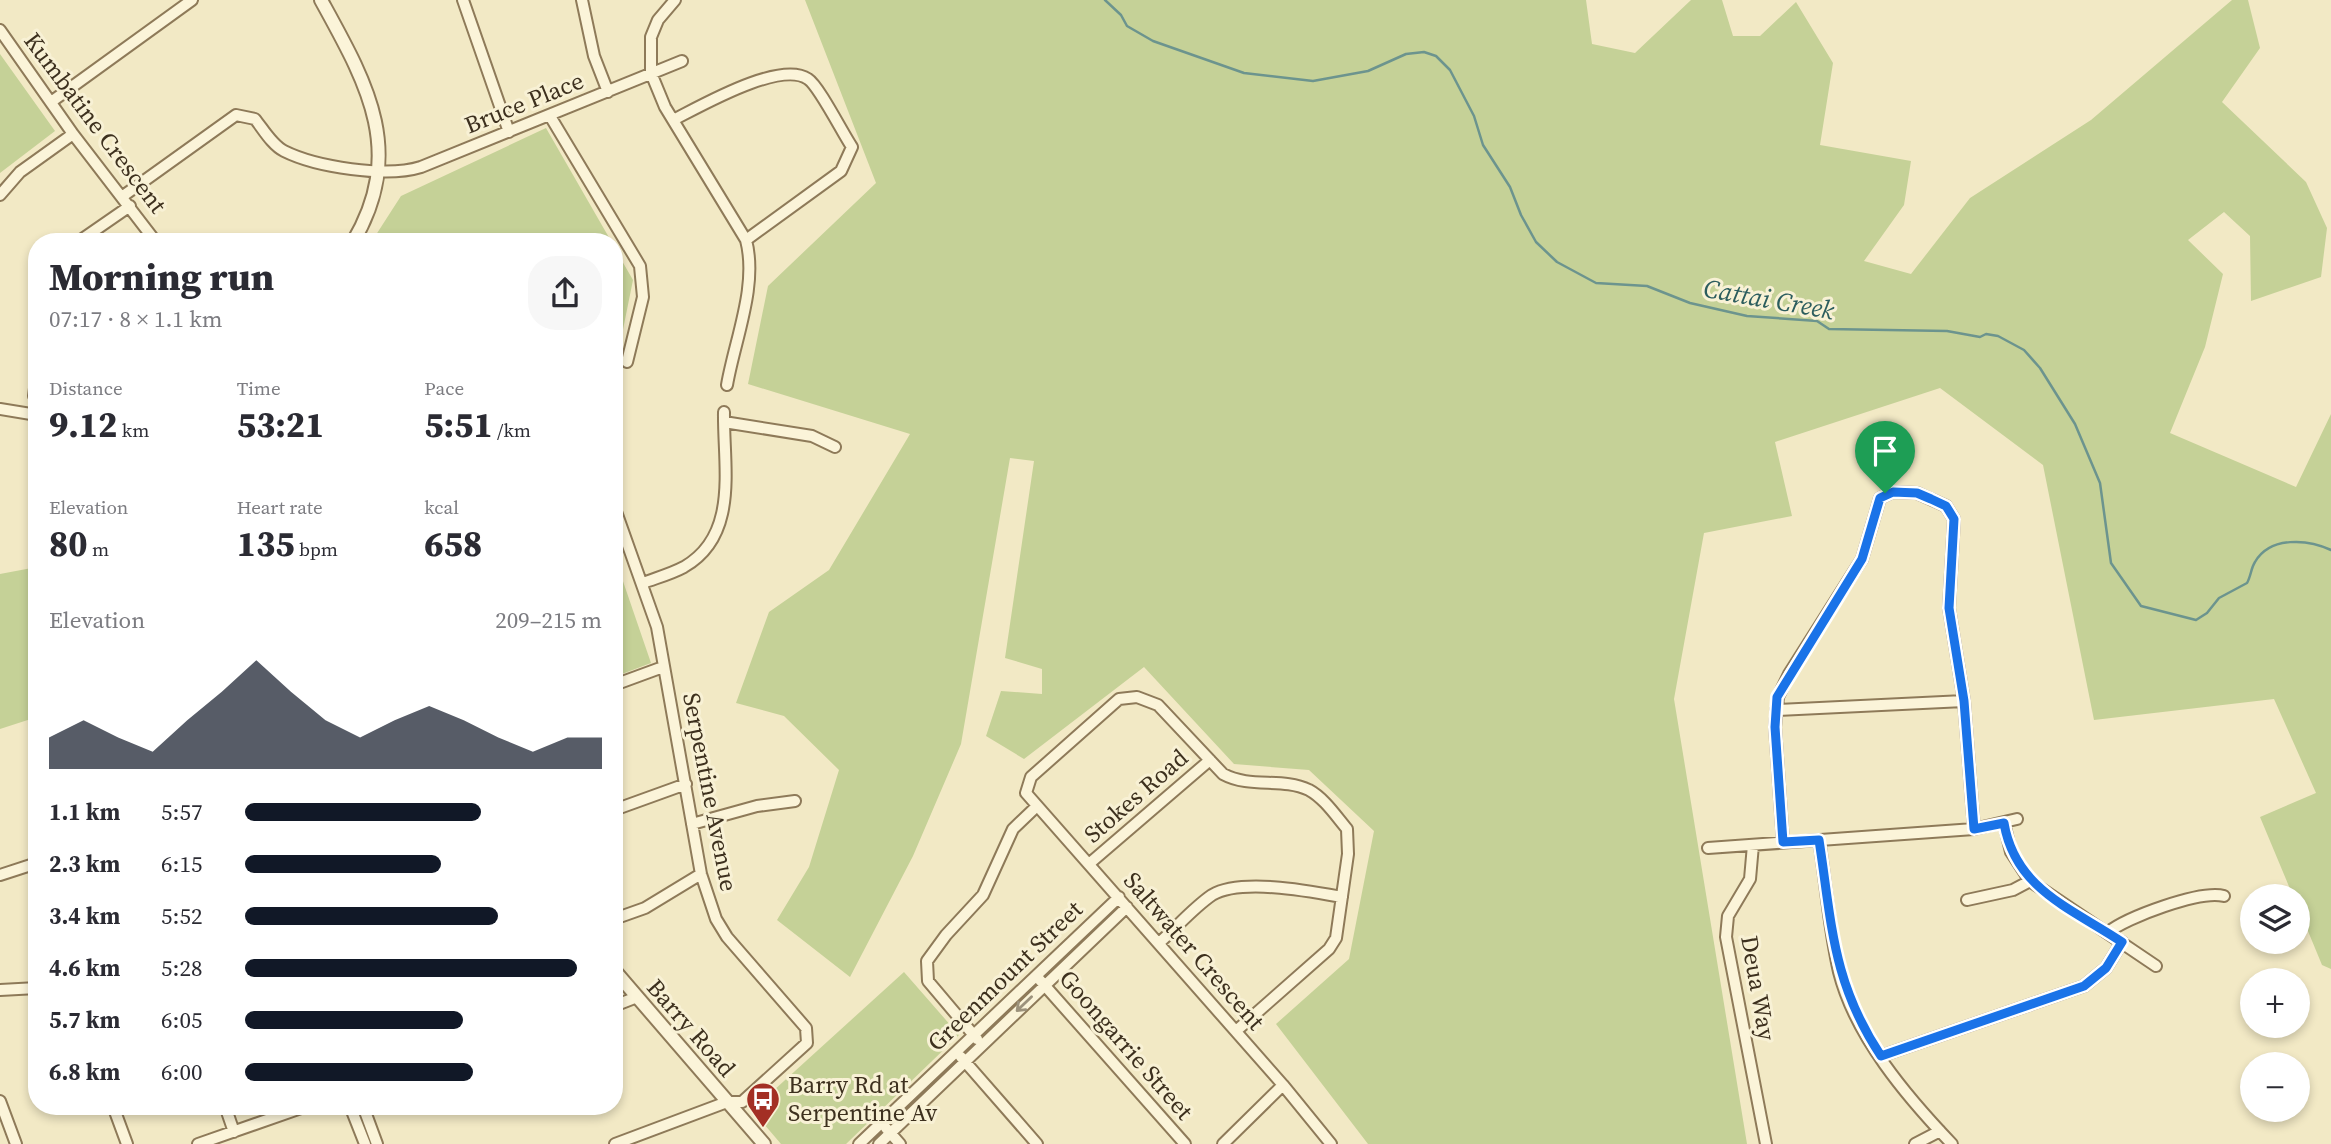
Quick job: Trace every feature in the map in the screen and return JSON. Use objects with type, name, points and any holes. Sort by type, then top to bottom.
[{"type":"street","points":[[51,102],[192,0]]},
{"type":"street","points":[[321,0],[358,69],[377,125],[379,173],[367,215],[358,233]]},
{"type":"street","points":[[463,0],[509,132]]},
{"type":"street","points":[[582,0],[594,56],[608,92]]},
{"type":"street","points":[[675,0],[658,19],[651,37],[651,73],[673,120],[746,240],[751,268],[727,385]]},
{"type":"street","name":"Kumbatine Crescent","points":[[0,30],[73,134],[150,233]]},
{"type":"street","name":"Bruce Place","points":[[379,173],[421,167],[682,61]]},
{"type":"street","points":[[673,120],[733,89],[792,73],[810,80],[852,147],[841,172],[746,240]]},
{"type":"street","points":[[89,233],[230,119],[242,114],[255,119],[283,150],[379,173]]},
{"type":"street","points":[[550,116],[620,233]]},
{"type":"street","points":[[0,195],[20,172],[73,134]]},
{"type":"street","points":[[623,238],[640,266],[642,297],[627,362]]},
{"type":"street","points":[[0,409],[28,414]]},
{"type":"street","points":[[643,583],[684,567],[714,536],[723,514],[726,495],[724,417],[812,436],[835,447]]},
{"type":"street","points":[[1783,842],[1777,697],[1862,559],[1880,498],[1893,492],[1917,493],[1931,499],[1946,506],[1954,519],[1949,608],[1964,701],[1974,829]]},
{"type":"street","name":"Serpentine Avenue","points":[[623,530],[657,627],[701,874],[716,919],[727,937],[806,1028],[807,1043],[800,1052],[742,1102],[727,1102]]},
{"type":"street","points":[[623,682],[663,667]]},
{"type":"street","name":"Saltwater Crescent","points":[[1210,760],[1158,705],[1137,698],[1119,699],[1031,777],[1026,788],[1028,798],[1035,807],[1090,863],[1331,1144]]},
{"type":"street","points":[[1776,710],[1964,701]]},
{"type":"street","points":[[1210,760],[1223,774],[1236,781],[1296,785],[1319,797],[1347,829],[1349,842],[1336,938],[1329,949],[1236,1031]]},
{"type":"street","name":"Stokes Road","points":[[1090,863],[1210,760]]},
{"type":"street","points":[[623,807],[686,784]]},
{"type":"street","points":[[692,824],[757,806],[795,801]]},
{"type":"street","points":[[978,1040],[928,981],[927,961],[946,935],[983,895],[1010,834],[1035,807]]},
{"type":"street","points":[[1709,848],[1974,829],[2017,819]]},
{"type":"street","points":[[2004,823],[2011,852],[2031,881],[2156,966]]},
{"type":"street","points":[[1819,840],[1840,973],[1862,1027],[1881,1056],[1952,1144]]},
{"type":"street","name":"Deua Way","points":[[1753,845],[1750,879],[1728,916],[1726,937],[1766,1144]]},
{"type":"street","points":[[0,875],[28,866]]},
{"type":"street","points":[[623,916],[645,908],[701,874]]},
{"type":"street","points":[[1967,900],[2013,890],[2031,881]]},
{"type":"street","points":[[1159,943],[1210,897],[1225,889],[1244,886],[1342,897]]},
{"type":"street","points":[[2107,933],[2127,921],[2196,897],[2224,896]]},
{"type":"street","name":"Greenmount Street","points":[[879,1144],[965,1062],[978,1040],[1035,974],[1119,897]]},
{"type":"street","name":"Greenmount Street","points":[[859,1144],[957,1052],[978,1040],[1044,984],[1127,907]]},
{"type":"street","points":[[1881,1056],[2084,986],[2106,968],[2122,942]]},
{"type":"street","name":"Goongarrie Street","points":[[1035,974],[1185,1144]]},
{"type":"street","name":"Barry Road","points":[[623,981],[764,1144]]},
{"type":"street","points":[[0,990],[28,988]]},
{"type":"street","points":[[623,1003],[638,997]]},
{"type":"street","points":[[957,1052],[1037,1144]]},
{"type":"street","points":[[1223,1144],[1283,1085]]},
{"type":"street","points":[[0,1101],[16,1144]]},
{"type":"street","points":[[614,1144],[727,1102]]},
{"type":"street","points":[[116,1115],[127,1144]]},
{"type":"street","points":[[228,1115],[234,1132]]},
{"type":"street","points":[[202,1143],[282,1115]]},
{"type":"street","points":[[354,1115],[365,1144]]},
{"type":"street","points":[[366,1115],[377,1144]]},
{"type":"street","points":[[882,1123],[900,1144]]},
{"type":"street","points":[[1915,1144],[1940,1131]]},
{"type":"green space","points":[[805,0],[1586,0],[1592,44],[1635,53],[1691,0],[1722,0],[1733,36],[1760,36],[1796,2],[1833,63],[1820,145],[1911,161],[1904,205],[1864,261],[1911,274],[1970,198],[2091,120],[2232,0],[2248,0],[2260,48],[2222,102],[2306,182],[2327,228],[2321,277],[2251,301],[2250,236],[2224,212],[2188,240],[2223,274],[2205,347],[2170,433],[2296,487],[2331,414],[2331,969],[2322,965],[2310,936],[2310,884],[2288,884],[2260,817],[2316,793],[2274,699],[2094,720],[2043,465],[1940,388],[1775,442],[1792,516],[1704,533],[1674,699],[1747,1144],[1368,1144],[1276,1024],[1349,959],[1374,831],[1309,770],[1234,764],[1144,667],[1024,759],[986,736],[1001,691],[1042,694],[1042,669],[1005,658],[1034,461],[1010,458],[961,744],[913,856],[850,977],[777,920],[809,867],[839,770],[784,716],[736,703],[769,612],[829,570],[910,434],[748,384],[768,286],[876,183]]},
{"type":"green space","points":[[0,54],[55,131],[0,173]]},
{"type":"green space","points":[[546,128],[606,233],[377,233],[401,196]]},
{"type":"green space","points":[[623,263],[633,280],[623,329]]},
{"type":"green space","points":[[28,569],[28,720],[0,729],[0,574]]},
{"type":"green space","points":[[623,581],[651,663],[623,674]]},
{"type":"green space","points":[[904,972],[959,1035],[846,1144],[781,1144],[752,1110]]},
{"type":"waterway","name":"Cattai Creek","points":[[1105,0],[1121,15],[1127,26],[1153,41],[1244,73],[1313,81],[1368,71],[1406,54],[1424,52],[1436,56],[1450,70],[1474,116],[1483,145],[1510,187],[1536,242],[1557,262],[1596,283],[1647,286],[1690,303],[1747,316],[1817,321],[1829,329],[1947,331],[1980,337],[1986,334],[1998,336],[2024,350],[2040,368],[2075,424],[2100,483],[2111,563],[2141,606],[2196,620],[2207,613],[2219,598],[2247,583],[2255,562],[2270,548],[2301,542],[2331,550]]},
{"type":"place","name":"Barry Rd at Serpentine Av","points":[[763,1129]]},
{"type":"route","points":[[1885,493],[1917,493],[1946,506],[1954,519],[1949,608],[1964,701],[1974,829],[2004,823],[2011,852],[2023,874],[2040,889],[2122,942],[2106,968],[2096,979],[2084,986],[1881,1056],[1850,1003],[1840,973],[1819,840],[1783,842],[1775,727],[1777,697],[1862,559],[1869,543],[1876,507],[1885,493]]}]
